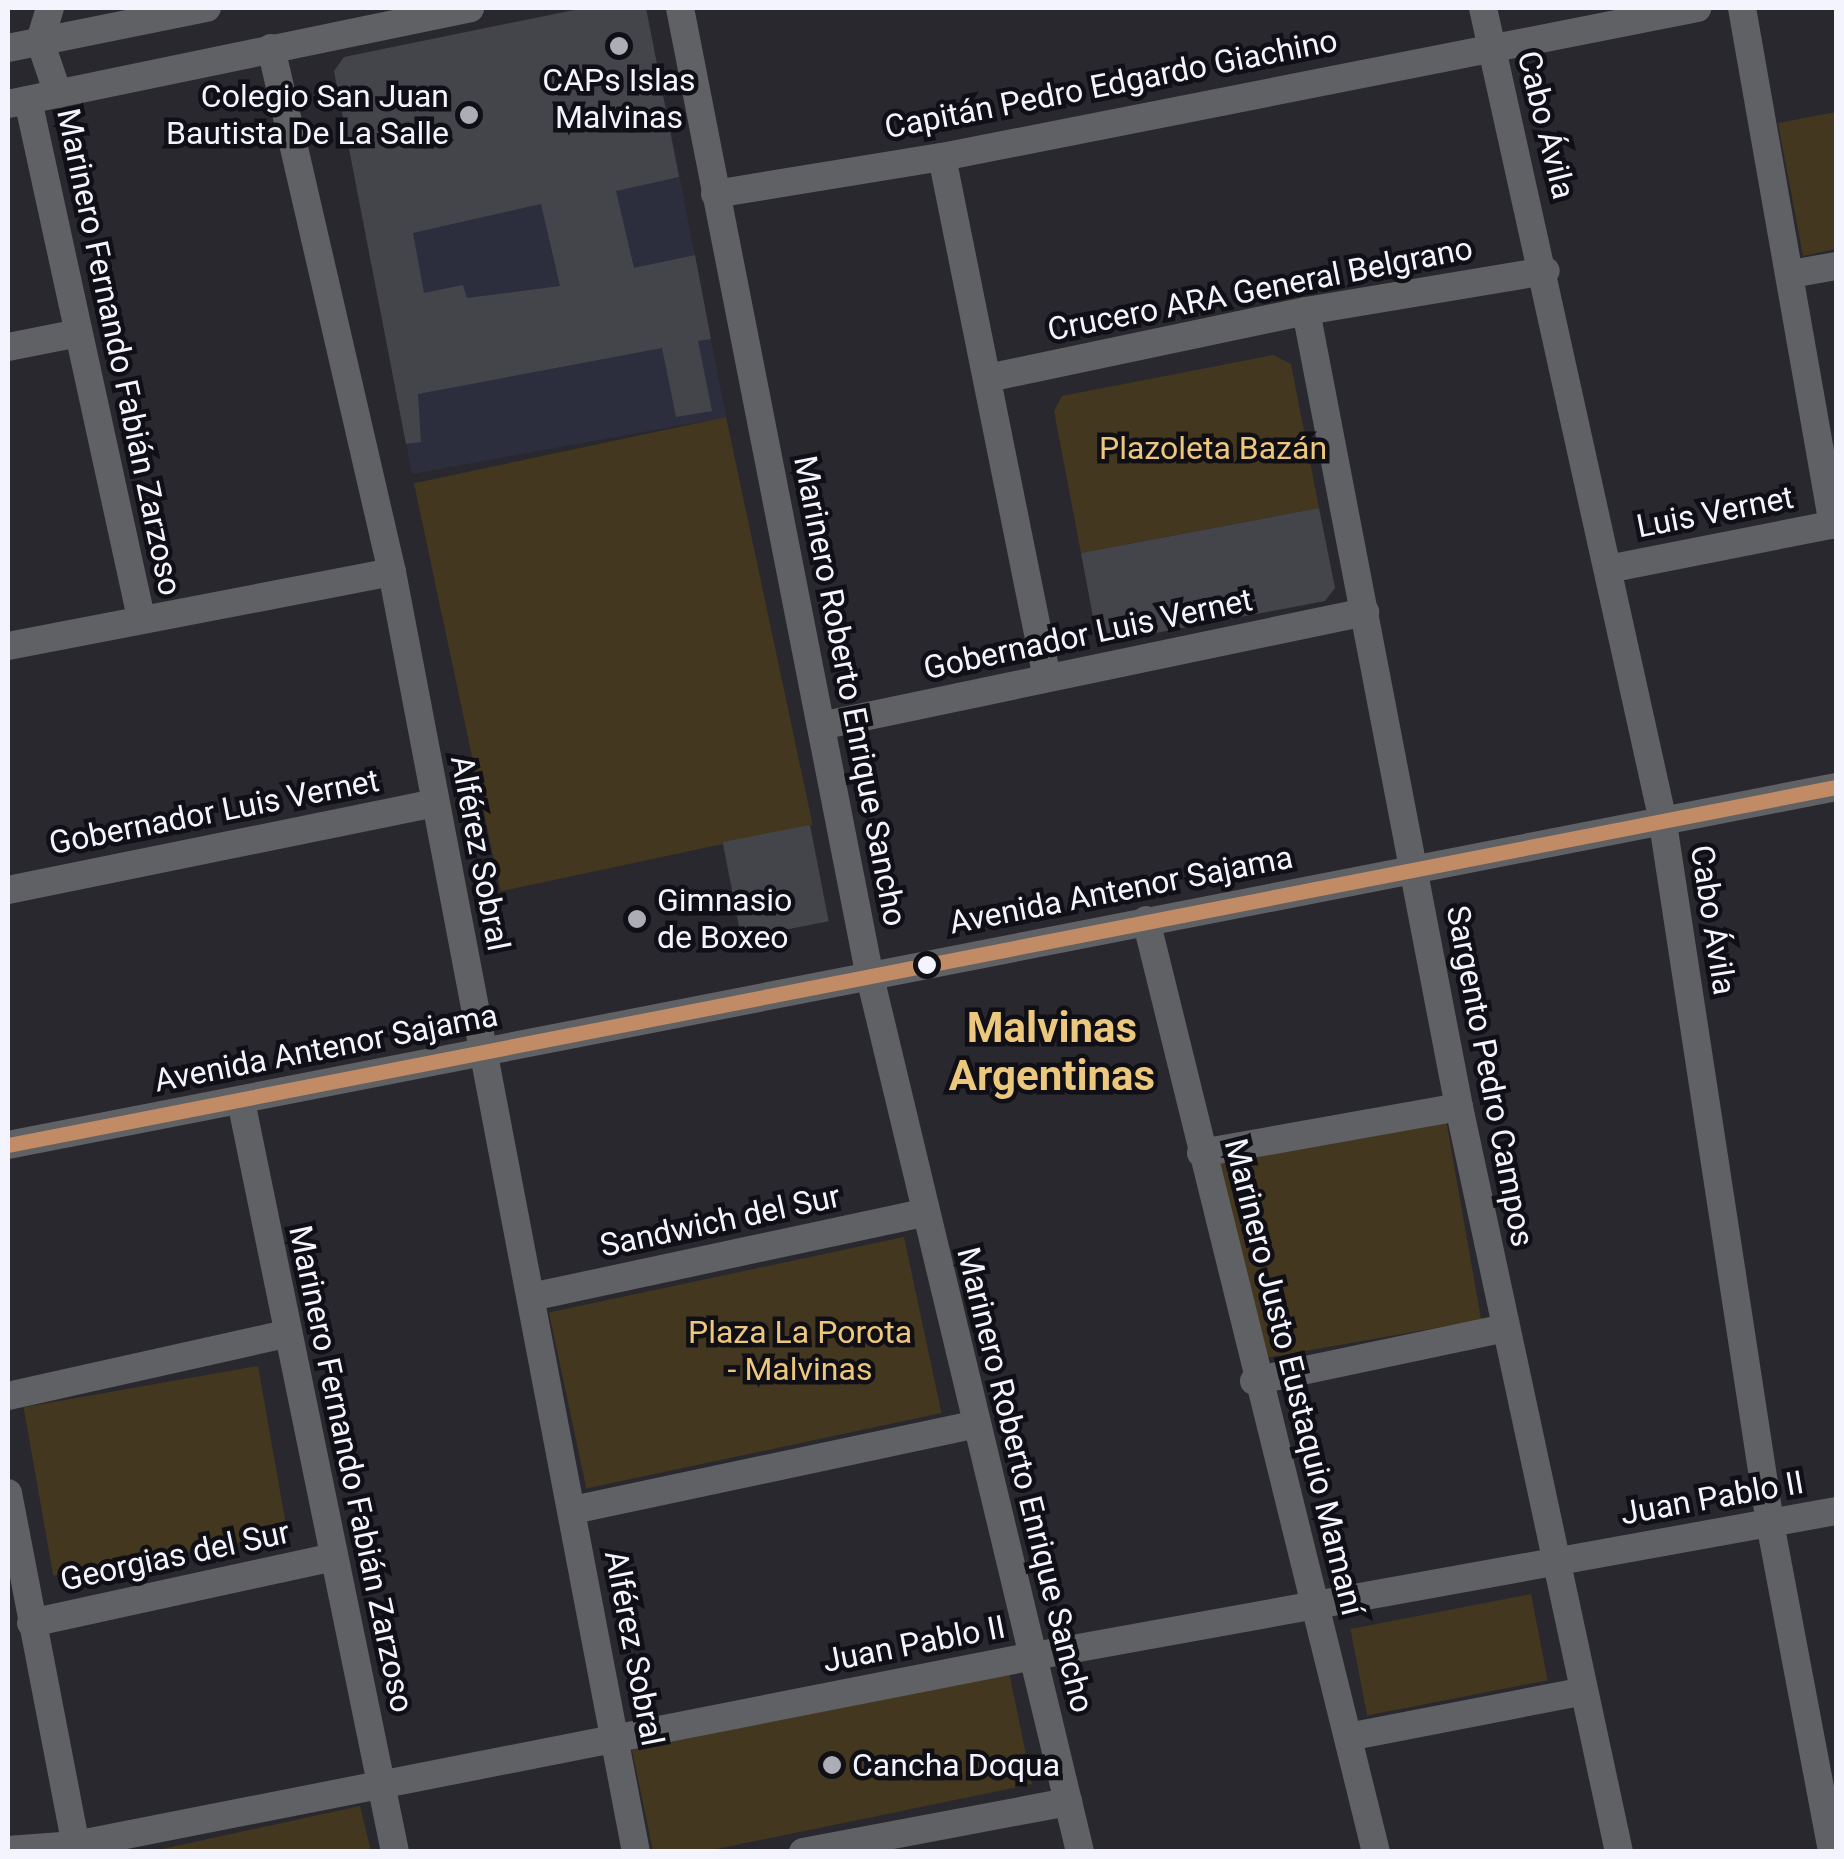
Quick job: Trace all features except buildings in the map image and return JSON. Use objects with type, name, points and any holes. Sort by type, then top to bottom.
[{"type":"street","points":[[50,8],[40,41],[58,94]]},
{"type":"street","points":[[8,48],[207,8]]},
{"type":"street","points":[[18,102],[470,8]]},
{"type":"street","name":"Marinero Roberto Enrique Sancho","points":[[680,8],[826,725],[870,977],[972,1425],[1034,1656],[1080,1852]]},
{"type":"street","name":"Cabo Ávila","points":[[1483,8],[1546,271],[1662,817],[1770,1523],[1832,1852]]},
{"type":"street","name":"Capitán Pedro Edgardo Giachino","points":[[715,194],[942,157],[1490,43],[1697,8]]},
{"type":"street","points":[[1742,8],[1835,524]]},
{"type":"street","name":"Alférez Sobral","points":[[272,48],[392,572],[636,1852]]},
{"type":"street","name":"Marinero Fernando Fabián Zarzoso","points":[[18,102],[141,618]]},
{"type":"street","points":[[942,157],[1047,678]]},
{"type":"street","points":[[1791,274],[1836,266]]},
{"type":"street","name":"Crucero ARA General Belgrano","points":[[988,378],[1306,311],[1546,271]]},
{"type":"street","name":"Sargento Pedro Campos","points":[[1306,311],[1459,1107],[1618,1852]]},
{"type":"street","points":[[8,347],[74,334]]},
{"type":"street","name":"Luis Vernet","points":[[1608,570],[1835,524]]},
{"type":"street","points":[[8,646],[392,572]]},
{"type":"street","name":"Gobernador Luis Vernet","points":[[826,725],[1365,612]]},
{"type":"street","name":"Avenida Antenor Sajama","points":[[8,1146],[1662,817],[1836,787]]},
{"type":"street","name":"Gobernador Luis Vernet","points":[[8,890],[435,803]]},
{"type":"street","name":"Marinero Justo Eustaquio Mamaní","points":[[1146,920],[1254,1381],[1316,1605],[1376,1852]]},
{"type":"street","name":"Marinero Fernando Fabián Zarzoso","points":[[241,1101],[395,1852]]},
{"type":"street","points":[[1202,1153],[1459,1107]]},
{"type":"street","name":"Sandwich del Sur","points":[[531,1297],[923,1213]]},
{"type":"street","points":[[1254,1381],[1505,1328]]},
{"type":"street","points":[[8,1396],[286,1334]]},
{"type":"street","points":[[572,1510],[972,1425]]},
{"type":"street","points":[[8,1492],[76,1848]]},
{"type":"street","name":"Juan Pablo II","points":[[8,1850],[76,1848],[379,1781],[1034,1656],[1836,1511]]},
{"type":"street","name":"Georgias del Sur","points":[[31,1622],[334,1557]]},
{"type":"street","points":[[1348,1737],[1584,1691]]},
{"type":"street","points":[[803,1852],[1068,1802]]},
{"type":"shaded area","points":[[665,101],[726,417],[412,474],[368,243],[532,206],[519,130]]},
{"type":"green space","points":[[1836,112],[1836,249],[1803,256],[1778,123]]},
{"type":"green space","name":"Plazoleta Bazán","points":[[1273,355],[1291,364],[1319,508],[1081,553],[1054,411],[1062,396]]},
{"type":"green space","points":[[726,417],[813,825],[501,891],[414,483]]},
{"type":"green space","points":[[1446,1120],[1481,1320],[1255,1360],[1219,1160]]},
{"type":"green space","name":"Plaza La Porota - Malvinas","points":[[904,1237],[941,1413],[586,1489],[549,1312]]},
{"type":"green space","points":[[258,1366],[288,1534],[53,1576],[24,1407]]},
{"type":"green space","points":[[1531,1594],[1548,1680],[1367,1715],[1350,1629]]},
{"type":"green space","points":[[1009,1672],[1032,1784],[707,1851],[653,1851],[632,1750]]},
{"type":"green space","points":[[360,1806],[371,1851],[153,1851]]},
{"type":"transit line","points":[[8,1145],[1836,787]]},
{"type":"place","name":"CAPs Islas Malvinas","points":[[619,46]]},
{"type":"place","name":"Colegio San Juan Bautista De La Salle","points":[[469,115]]},
{"type":"place","name":"Gimnasio de Boxeo","points":[[637,919]]},
{"type":"place","name":"Cancha Doqua","points":[[832,1765]]},
{"type":"district","name":"Malvinas Argentinas","points":[[1052,1052]]}]
